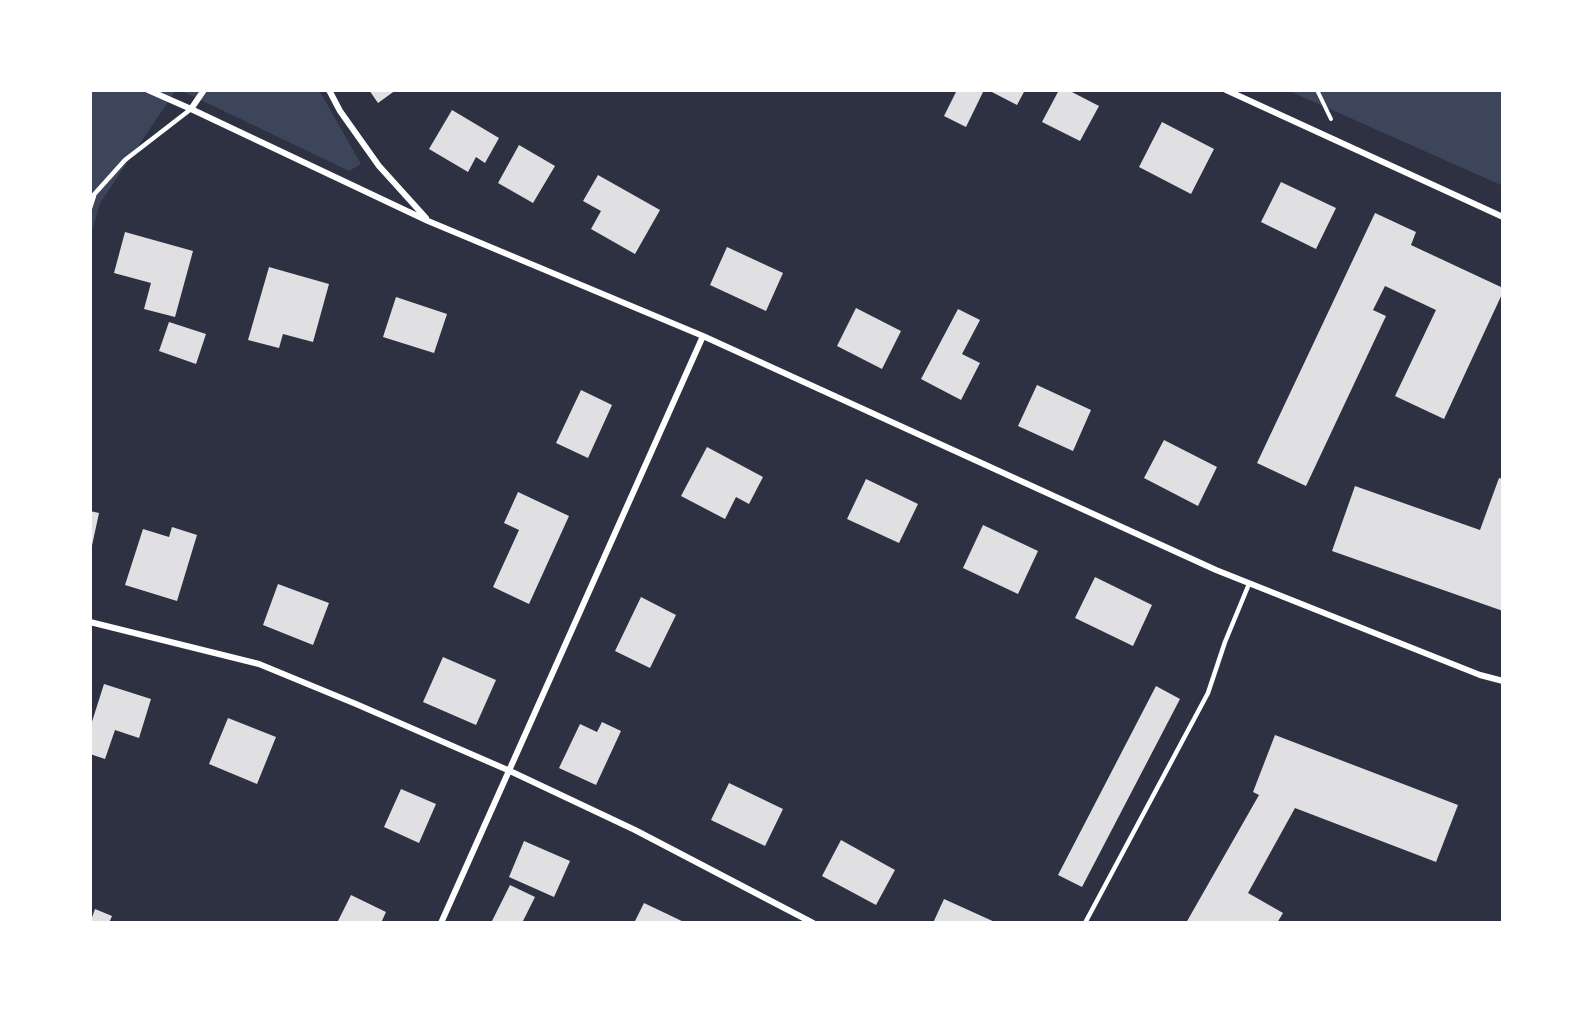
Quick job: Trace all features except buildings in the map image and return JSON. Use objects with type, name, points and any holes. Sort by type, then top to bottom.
[{"type":"street","points":[[148,90],[428,221],[703,336],[1205,566],[1469,670],[1503,681]]},
{"type":"street","points":[[191,109],[204,90]]},
{"type":"street","points":[[329,90],[340,111],[379,166],[428,221]]},
{"type":"street","points":[[1226,90],[1503,217]]},
{"type":"street","points":[[441,923],[703,336]]},
{"type":"street","points":[[90,622],[259,664],[356,704],[510,771],[635,830],[813,923]]},
{"type":"lane","points":[[90,208],[92,197],[126,160],[191,109]]},
{"type":"lane","points":[[1085,923],[1208,693],[1225,642],[1249,584]]},
{"type":"path","points":[[1317,90],[1341,143]]},
{"type":"shaded area","points":[[90,90],[176,90],[100,203],[90,238]]},
{"type":"shaded area","points":[[180,90],[319,90],[361,164],[349,171]]},
{"type":"shaded area","points":[[1287,90],[1503,90],[1503,186]]}]
